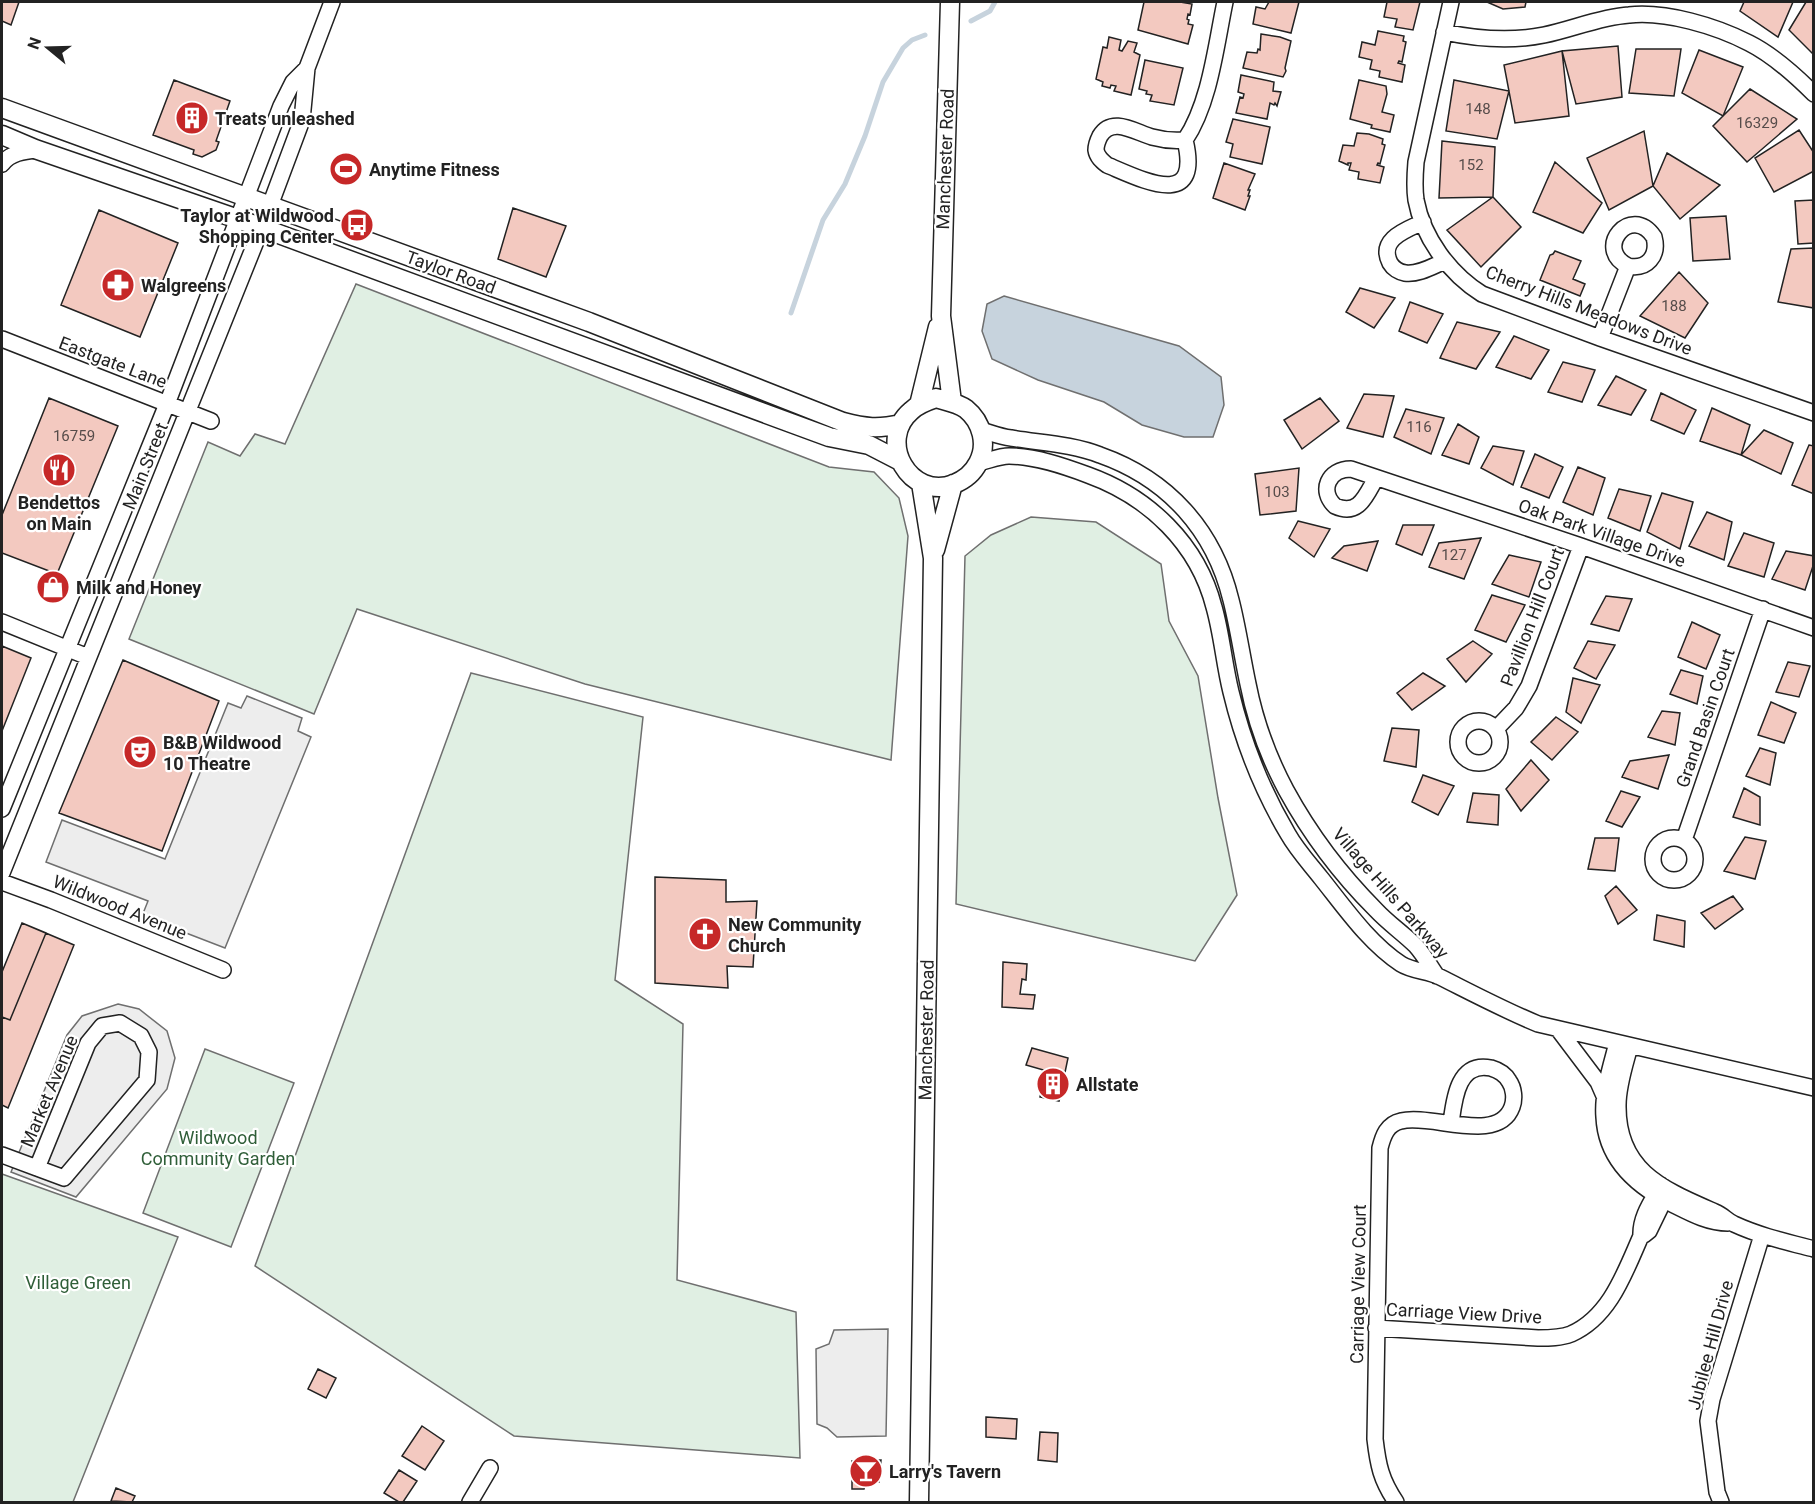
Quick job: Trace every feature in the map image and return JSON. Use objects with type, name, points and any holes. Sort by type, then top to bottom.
[{"type":"street","name":"Main Street","points":[[2,873],[270,206],[302,120],[307,68],[332,2]]},
{"type":"street","name":"Manchester Road","points":[[950,2],[941,316],[952,402]]},
{"type":"street","points":[[1185,140],[1162,139],[1119,126],[1108,128],[1103,132],[1098,138],[1096,151],[1101,161],[1107,165],[1167,186],[1179,183],[1186,177],[1190,162],[1185,140],[1196,123],[1203,104],[1225,2]]},
{"type":"street","name":"Cherry Hills Meadows Drive","points":[[1451,2],[1416,162],[1416,200],[1423,222],[1445,261],[1468,285],[1482,294],[1814,413]]},
{"type":"street","points":[[1444,32],[1483,38],[1521,39],[1545,35],[1596,20],[1658,14],[1689,21],[1748,42],[1774,58],[1814,94]]},
{"type":"street","name":"Main Street","points":[[2,809],[167,404],[281,106],[293,82],[307,68]]},
{"type":"street","name":"Taylor Road","points":[[2,108],[589,322],[843,422],[882,429],[901,424]]},
{"type":"street","name":"Taylor Road","points":[[2,135],[37,150],[262,227],[829,436],[869,445],[900,461]]},
{"type":"street","points":[[2,164],[15,154],[37,150]]},
{"type":"street","points":[[1423,222],[1394,237],[1387,250],[1389,260],[1399,271],[1406,274],[1416,273],[1445,261]]},
{"type":"street","points":[[1600,338],[1628,266]]},
{"type":"street","name":"Manchester Road","points":[[919,405],[941,316]]},
{"type":"street","name":"Eastgate Lane","points":[[2,339],[211,421]]},
{"type":"street","points":[[936,398],[965,408],[975,418],[983,441],[978,463],[971,474],[953,484],[935,487],[921,483],[908,474],[900,461],[896,442],[901,424],[910,411],[919,405],[936,398]]},
{"type":"street","name":"Village Hills Parkway","points":[[981,430],[1010,438],[1099,454],[1119,462],[1156,484],[1181,504],[1209,542],[1224,576],[1232,601],[1248,686],[1258,723],[1286,790],[1325,851],[1376,910],[1417,947],[1437,976]]},
{"type":"street","name":"Village Hills Parkway","points":[[978,463],[1008,456],[1069,468],[1120,488],[1151,510],[1182,541],[1195,560],[1214,605],[1231,692],[1250,756],[1289,836],[1334,895],[1377,944],[1403,965],[1437,976],[1510,1013],[1538,1024],[1814,1088]]},
{"type":"street","name":"Oak Park Village Drive","points":[[1376,478],[1581,546],[1814,628]]},
{"type":"street","name":"Manchester Road","points":[[919,1503],[933,558],[921,483]]},
{"type":"street","name":"Manchester Road","points":[[933,558],[953,484]]},
{"type":"street","name":"Pavillion Hill Court","points":[[1496,729],[1516,708],[1529,686],[1581,546]]},
{"type":"street","points":[[1214,605],[1232,601]]},
{"type":"street","name":"Grand Basin Court","points":[[1684,840],[1763,609]]},
{"type":"street","points":[[2,622],[88,657]]},
{"type":"street","name":"Wildwood Avenue","points":[[2,882],[223,970]]},
{"type":"street","name":"Market Avenue","points":[[2,1155],[56,1176],[64,1178],[147,1080],[149,1052],[141,1036],[120,1023],[102,1026],[88,1043],[37,1168]]},
{"type":"street","points":[[1558,1029],[1598,1082],[1605,1098]]},
{"type":"street","points":[[1623,1045],[1605,1098],[1604,1116],[1608,1139],[1626,1172],[1663,1192],[1721,1214],[1731,1223],[1762,1235],[1814,1249]]},
{"type":"street","points":[[1623,1045],[1618,1103],[1626,1150],[1636,1166],[1663,1192]]},
{"type":"street","name":"Carriage View Court","points":[[1396,1503],[1384,1484],[1377,1464],[1375,1439],[1380,1148],[1384,1135],[1391,1125],[1401,1120],[1483,1126],[1500,1122],[1513,1106],[1514,1096],[1511,1083],[1505,1075],[1486,1067],[1472,1070],[1464,1076],[1458,1085],[1451,1123]]},
{"type":"street","name":"Carriage View Drive","points":[[1376,1328],[1538,1338],[1555,1338],[1571,1334],[1604,1308],[1615,1291],[1641,1236],[1649,1231],[1663,1192]]},
{"type":"street","name":"Jubilee Hill Drive","points":[[1721,1503],[1717,1492],[1708,1420],[1712,1399],[1762,1235]]},
{"type":"street","points":[[470,1503],[490,1468]]},
{"type":"green space","points":[[356,284],[829,467],[874,472],[899,498],[908,536],[891,760],[585,684],[357,609],[314,714],[129,639],[208,442],[240,456],[255,434],[285,444]]},
{"type":"green space","points":[[1031,517],[1096,522],[1161,564],[1169,621],[1198,676],[1237,895],[1195,961],[956,904],[965,556],[991,535]]},
{"type":"green space","points":[[471,673],[643,717],[615,980],[683,1024],[677,1280],[796,1312],[800,1458],[514,1436],[255,1266]]},
{"type":"green space","name":"Wildwood Community Garden","points":[[205,1049],[294,1083],[231,1247],[143,1213]]},
{"type":"green space","name":"Village Green","points":[[2,1174],[178,1237],[73,1502],[2,1502]]},
{"type":"shaded area","points":[[1004,296],[1179,346],[1221,377],[1224,405],[1213,437],[1184,437],[1142,425],[1104,402],[1038,380],[992,359],[982,331],[987,304]]},
{"type":"shaded area","points":[[247,696],[302,718],[298,731],[311,737],[225,948],[142,916],[148,901],[46,862],[62,820],[165,859],[228,703],[241,708]]},
{"type":"shaded area","points":[[118,1004],[139,1009],[167,1031],[175,1058],[167,1089],[76,1197],[11,1172],[67,1035],[82,1016]]},
{"type":"shaded area","points":[[888,1329],[886,1436],[837,1437],[827,1428],[817,1424],[816,1349],[829,1344],[834,1330]]},
{"type":"building","points":[[2,2],[19,2],[11,25],[2,21]]},
{"type":"building","points":[[1144,2],[1192,4],[1187,19],[1188,24],[1193,25],[1188,44],[1138,30]]},
{"type":"building","points":[[1269,2],[1299,2],[1291,33],[1253,24],[1256,7],[1265,9]]},
{"type":"building","points":[[1387,2],[1420,2],[1413,30],[1395,27],[1397,19],[1384,17]]},
{"type":"building","points":[[1487,2],[1526,2],[1525,7],[1503,9]]},
{"type":"building","points":[[1744,2],[1793,2],[1778,37],[1740,11]]},
{"type":"building","points":[[1806,2],[1814,2],[1814,55],[1789,30]]},
{"type":"building","points":[[1378,31],[1404,36],[1403,41],[1406,42],[1402,62],[1398,63],[1405,65],[1402,82],[1379,77],[1380,71],[1370,69],[1372,60],[1359,57],[1362,42],[1375,45]]},
{"type":"building","points":[[1261,34],[1291,41],[1283,77],[1243,68],[1247,52],[1257,53],[1258,49],[1260,50]]},
{"type":"building","points":[[1109,37],[1121,40],[1119,50],[1122,51],[1128,41],[1137,43],[1134,52],[1140,55],[1131,95],[1114,91],[1116,86],[1111,85],[1110,88],[1102,86],[1103,82],[1096,79],[1103,47],[1107,48]]},
{"type":"building","points":[[1618,46],[1622,97],[1576,104],[1562,51]]},
{"type":"building","points":[[1636,49],[1681,49],[1674,96],[1629,93]]},
{"type":"building","points":[[1699,50],[1743,67],[1723,116],[1682,93]]},
{"type":"building","points":[[1562,51],[1569,116],[1515,123],[1504,65]]},
{"type":"building","points":[[1145,60],[1183,68],[1174,105],[1150,101],[1152,95],[1139,89]]},
{"type":"building","points":[[1241,75],[1274,82],[1273,91],[1281,92],[1277,106],[1275,103],[1274,105],[1270,103],[1267,119],[1236,113],[1240,97],[1243,98],[1244,94],[1238,92]]},
{"type":"building","name":"Treats unleashed","points":[[174,80],[230,101],[216,141],[219,142],[216,150],[202,157],[193,154],[194,150],[153,135]]},
{"type":"building","points":[[1359,80],[1386,86],[1387,94],[1382,112],[1394,115],[1390,132],[1371,128],[1372,125],[1350,119]]},
{"type":"building","points":[[1454,80],[1509,91],[1497,139],[1446,131]]},
{"type":"building","points":[[1750,89],[1797,119],[1747,162],[1713,126]]},
{"type":"building","points":[[1233,119],[1270,127],[1262,164],[1230,157],[1233,144],[1226,142]]},
{"type":"building","points":[[1799,130],[1814,153],[1814,171],[1774,192],[1755,158]]},
{"type":"building","points":[[1644,131],[1653,186],[1609,210],[1587,158]]},
{"type":"building","points":[[1357,133],[1383,139],[1382,144],[1385,145],[1380,164],[1377,165],[1384,167],[1380,183],[1358,179],[1359,172],[1349,170],[1351,163],[1348,165],[1339,161],[1343,145],[1354,146]]},
{"type":"building","points":[[1442,141],[1495,147],[1493,197],[1439,198]]},
{"type":"building","points":[[1667,153],[1720,185],[1680,219],[1653,186]]},
{"type":"building","points":[[1555,162],[1602,203],[1583,233],[1533,212]]},
{"type":"building","points":[[1224,163],[1255,174],[1248,190],[1250,190],[1248,196],[1250,196],[1245,210],[1213,198]]},
{"type":"building","points":[[1493,197],[1521,227],[1481,267],[1447,230]]},
{"type":"building","points":[[1814,200],[1814,243],[1798,244],[1795,201]]},
{"type":"building","points":[[513,208],[566,226],[546,277],[498,259]]},
{"type":"building","points":[[99,210],[178,243],[140,337],[61,305]]},
{"type":"building","points":[[1726,216],[1730,259],[1693,261],[1690,218]]},
{"type":"building","points":[[1814,248],[1814,308],[1778,302],[1791,249]]},
{"type":"building","points":[[1555,251],[1581,261],[1573,279],[1585,284],[1580,296],[1540,280],[1550,255]]},
{"type":"building","points":[[1679,272],[1708,303],[1685,338],[1640,316]]},
{"type":"building","points":[[1360,288],[1395,298],[1374,328],[1346,312]]},
{"type":"building","points":[[1410,302],[1443,314],[1427,343],[1399,331]]},
{"type":"building","points":[[1457,322],[1500,332],[1476,369],[1440,358]]},
{"type":"building","points":[[1514,336],[1549,350],[1531,379],[1496,367]]},
{"type":"building","points":[[1563,362],[1595,370],[1582,402],[1548,392]]},
{"type":"building","points":[[1616,376],[1646,390],[1631,415],[1598,405]]},
{"type":"building","points":[[1661,393],[1696,410],[1684,434],[1651,420]]},
{"type":"building","points":[[1364,394],[1394,396],[1383,437],[1347,428]]},
{"type":"building","name":"Bendettos on Main","points":[[49,398],[118,426],[57,574],[2,553],[2,515]]},
{"type":"building","points":[[1320,398],[1339,421],[1302,449],[1284,420]]},
{"type":"building","points":[[1712,408],[1750,425],[1741,455],[1700,441]]},
{"type":"building","points":[[1406,409],[1444,418],[1431,454],[1394,437]]},
{"type":"building","points":[[1458,424],[1479,437],[1469,464],[1442,455]]},
{"type":"building","points":[[1764,430],[1793,443],[1781,474],[1741,455]]},
{"type":"building","points":[[1809,445],[1814,446],[1814,494],[1792,485]]},
{"type":"building","points":[[1493,446],[1524,451],[1513,485],[1481,468]]},
{"type":"building","points":[[1535,454],[1563,467],[1549,498],[1521,487]]},
{"type":"building","points":[[1578,467],[1605,478],[1593,515],[1563,502]]},
{"type":"building","points":[[1299,468],[1296,511],[1260,515],[1255,474]]},
{"type":"building","points":[[1619,489],[1651,496],[1640,531],[1608,518]]},
{"type":"building","points":[[1662,493],[1693,502],[1680,549],[1647,532]]},
{"type":"building","points":[[1707,512],[1732,522],[1724,560],[1689,546]]},
{"type":"building","points":[[1298,521],[1330,529],[1314,557],[1289,538]]},
{"type":"building","points":[[1403,525],[1434,525],[1422,555],[1396,544]]},
{"type":"building","points":[[1744,533],[1774,543],[1764,577],[1728,566]]},
{"type":"building","points":[[1481,538],[1464,579],[1429,567],[1439,543]]},
{"type":"building","points":[[1378,541],[1367,571],[1332,558],[1344,546]]},
{"type":"building","points":[[1786,551],[1814,556],[1805,590],[1772,579]]},
{"type":"building","points":[[1509,555],[1541,562],[1529,597],[1492,584]]},
{"type":"building","points":[[1492,595],[1525,605],[1506,642],[1475,630]]},
{"type":"building","points":[[1606,596],[1632,599],[1619,631],[1591,624]]},
{"type":"building","points":[[1692,622],[1720,635],[1706,669],[1678,657]]},
{"type":"building","points":[[1473,641],[1492,654],[1466,682],[1447,659]]},
{"type":"building","points":[[1588,641],[1615,645],[1596,679],[1574,668]]},
{"type":"building","points":[[2,646],[31,658],[2,731]]},
{"type":"building","points":[[123,660],[219,701],[162,851],[59,813]]},
{"type":"building","points":[[1788,662],[1810,666],[1799,697],[1776,692]]},
{"type":"building","points":[[1681,670],[1703,676],[1697,704],[1670,694]]},
{"type":"building","points":[[1423,673],[1445,686],[1412,710],[1397,693]]},
{"type":"building","points":[[1573,678],[1600,685],[1581,723],[1566,712]]},
{"type":"building","points":[[1771,702],[1796,713],[1784,743],[1758,735]]},
{"type":"building","points":[[1662,711],[1680,713],[1675,745],[1648,737]]},
{"type":"building","points":[[1556,717],[1578,732],[1552,760],[1531,742]]},
{"type":"building","points":[[1392,728],[1419,730],[1416,767],[1384,761]]},
{"type":"building","points":[[1760,748],[1776,753],[1770,785],[1746,776]]},
{"type":"building","points":[[1669,755],[1658,789],[1622,777],[1630,761]]},
{"type":"building","points":[[1531,760],[1549,780],[1521,811],[1506,789]]},
{"type":"building","points":[[1423,775],[1454,786],[1438,815],[1412,802]]},
{"type":"building","points":[[1744,788],[1760,797],[1760,825],[1733,817]]},
{"type":"building","points":[[1621,791],[1640,797],[1622,827],[1606,821]]},
{"type":"building","points":[[1473,793],[1499,795],[1498,825],[1467,822]]},
{"type":"building","points":[[1745,837],[1766,841],[1755,879],[1724,871]]},
{"type":"building","points":[[1595,838],[1619,838],[1615,871],[1588,869]]},
{"type":"building","name":"New Community Church","points":[[655,877],[726,880],[726,902],[757,901],[753,967],[727,966],[728,988],[655,983]]},
{"type":"building","points":[[1616,886],[1637,910],[1618,924],[1605,896]]},
{"type":"building","points":[[1733,896],[1743,909],[1715,929],[1701,913]]},
{"type":"building","points":[[1657,915],[1685,921],[1684,947],[1654,940]]},
{"type":"building","points":[[22,923],[74,945],[8,1108],[2,1105],[2,972]]},
{"type":"building","points":[[22,923],[46,933],[10,1020],[2,1017],[2,972]]},
{"type":"building","points":[[1003,962],[1027,964],[1026,980],[1022,979],[1020,994],[1035,995],[1033,1009],[1002,1007]]},
{"type":"building","name":"Allstate","points":[[1032,1048],[1068,1058],[1059,1101],[1040,1097],[1047,1071],[1026,1065]]},
{"type":"building","points":[[318,1369],[336,1378],[326,1398],[308,1389]]},
{"type":"building","points":[[986,1417],[1017,1419],[1016,1439],[986,1437]]},
{"type":"building","points":[[422,1426],[444,1441],[425,1470],[402,1456]]},
{"type":"building","points":[[1040,1432],[1058,1433],[1057,1462],[1038,1460]]},
{"type":"building","name":"Larry's Tavern","points":[[881,1460],[879,1482],[866,1482],[864,1489],[852,1489],[852,1461]]},
{"type":"building","points":[[399,1470],[417,1481],[403,1502],[384,1493]]},
{"type":"building","points":[[116,1488],[135,1496],[132,1502],[111,1501]]},
{"type":"waterway","points":[[971,21],[990,11],[995,2]]},
{"type":"waterway","points":[[791,313],[823,220],[845,184],[865,136],[883,82],[903,48],[912,40],[925,35]]},
{"type":"place","name":"Treats unleashed","points":[[192,118]]},
{"type":"place","name":"Anytime Fitness","points":[[346,169]]},
{"type":"place","name":"Taylor at Wildwood Shopping Center","points":[[357,225]]},
{"type":"place","name":"Walgreens","points":[[118,285]]},
{"type":"place","name":"Bendettos on Main","points":[[59,470]]},
{"type":"place","name":"Milk and Honey","points":[[53,587]]},
{"type":"place","name":"B&B Wildwood 10 Theatre","points":[[140,752]]},
{"type":"place","name":"New Community Church","points":[[705,934]]},
{"type":"place","name":"Allstate","points":[[1053,1084]]},
{"type":"place","name":"Larry's Tavern","points":[[866,1471]]}]
